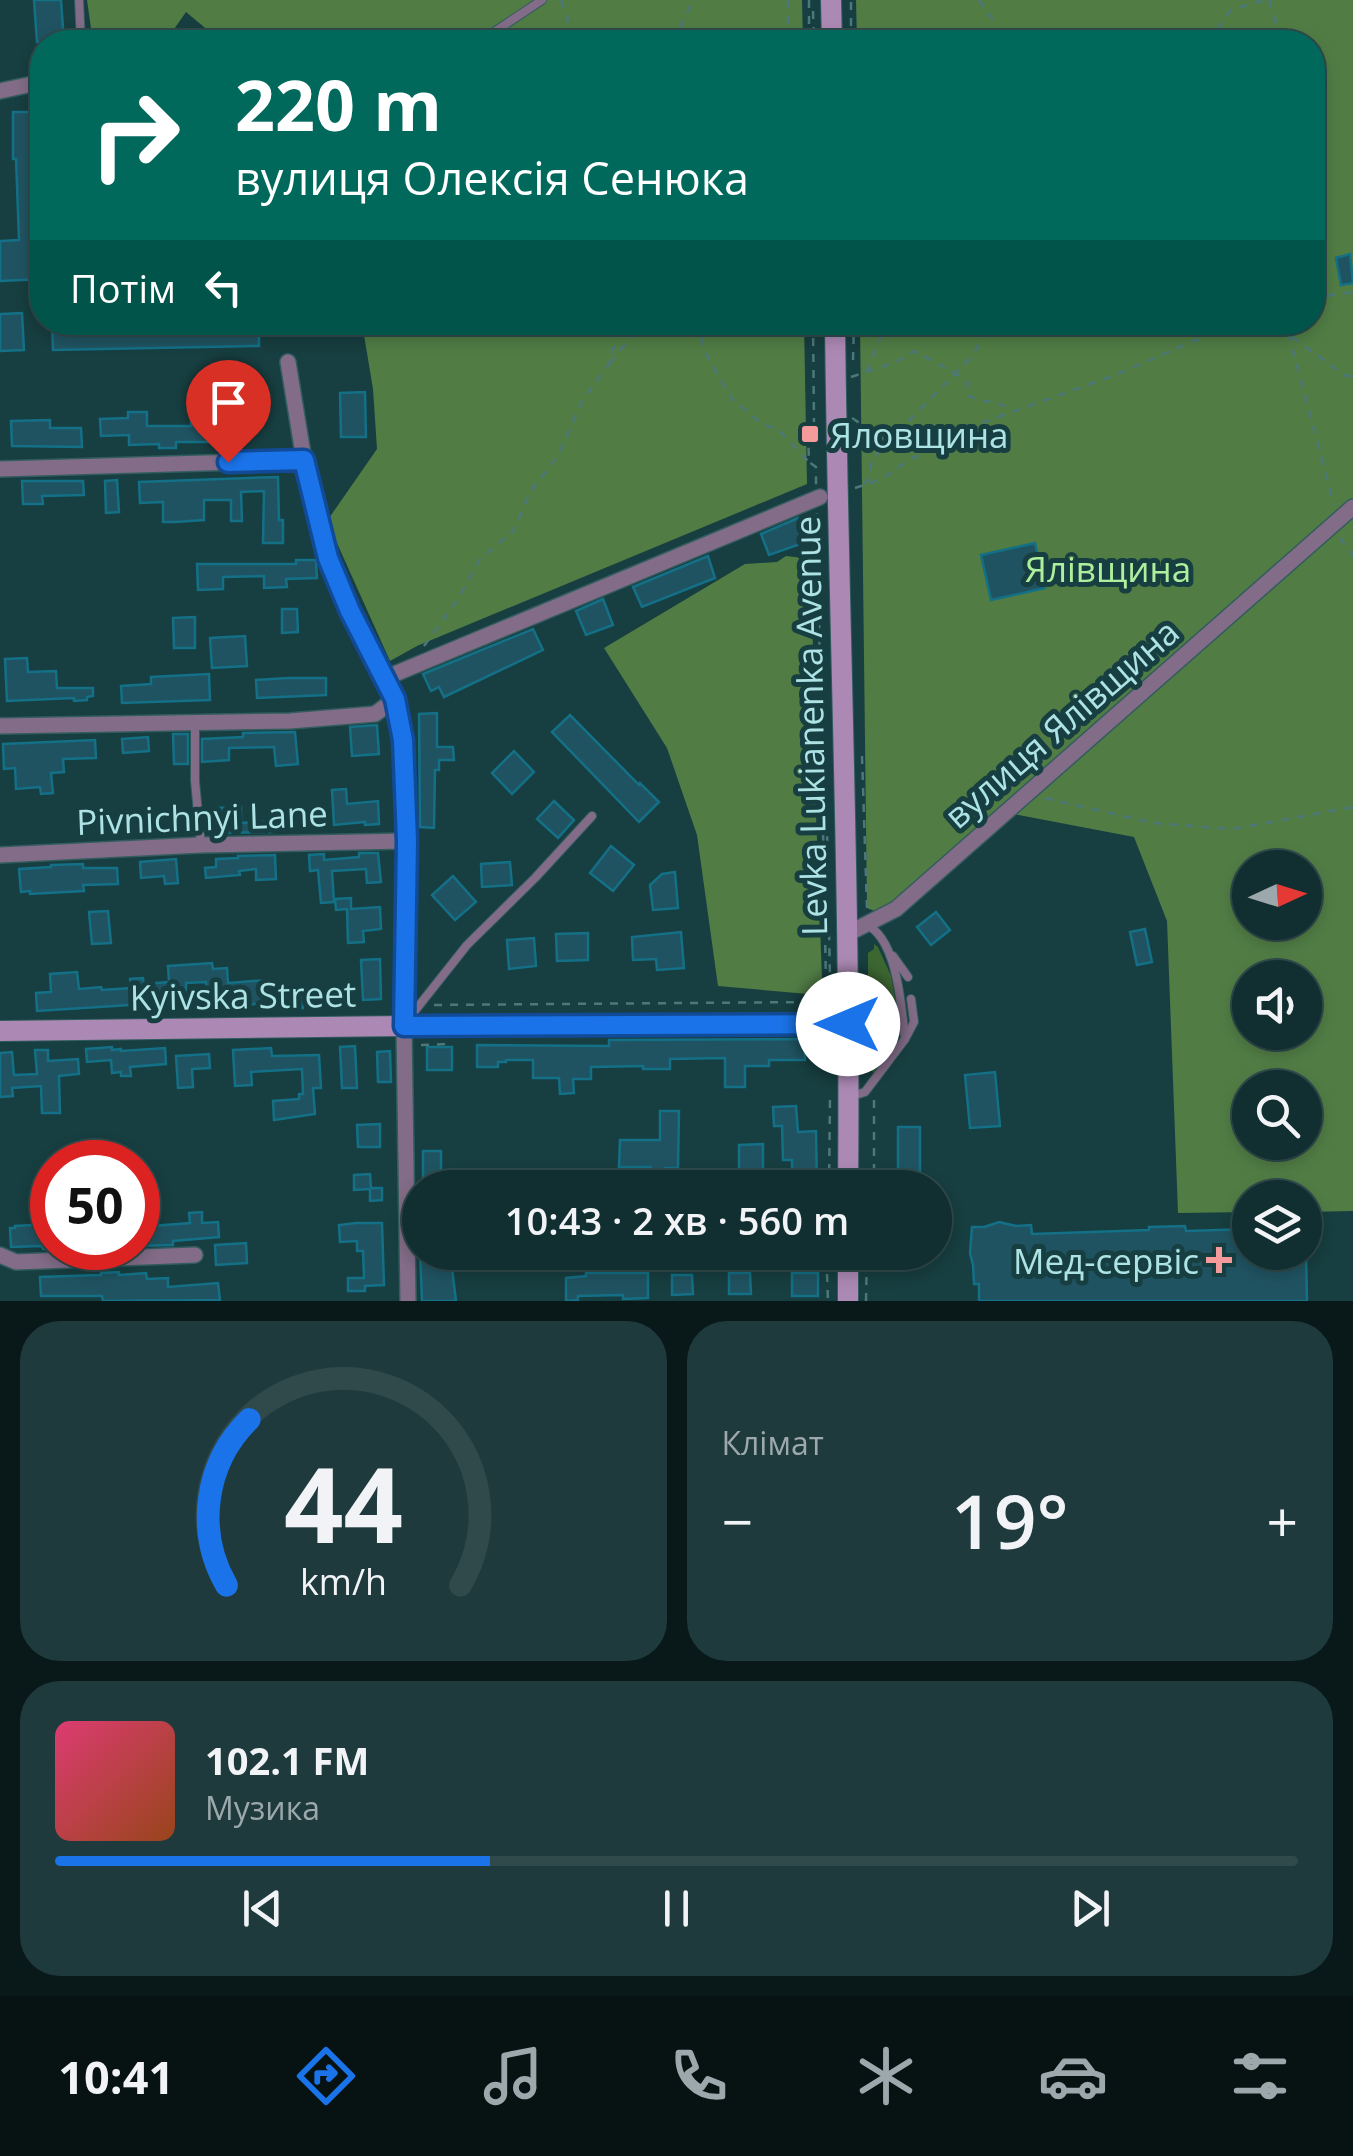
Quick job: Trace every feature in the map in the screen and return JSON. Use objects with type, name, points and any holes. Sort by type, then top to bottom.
[{"type":"main road","points":[[831,0],[832,30]]},
{"type":"main road","name":"Levka Lukianenka Avenue","points":[[835,335],[854,926],[840,1094],[846,1170]]},
{"type":"main road","name":"Kyivska Street","points":[[0,1031],[404,1035],[848,1024]]},
{"type":"main road","points":[[848,1301],[852,1270]]},
{"type":"street","points":[[0,91],[30,85]]},
{"type":"street","points":[[288,362],[304,460],[328,558],[395,699],[403,740],[407,841],[404,1035],[408,1301]]},
{"type":"street","points":[[0,469],[304,460]]},
{"type":"street","points":[[385,678],[818,498]]},
{"type":"street","name":"вулиця Ялівщина","points":[[854,926],[896,909],[1353,507]]},
{"type":"street","points":[[0,726],[290,720],[376,714],[395,699]]},
{"type":"street","name":"Pivnichnyi Lane","points":[[0,855],[202,844],[407,841]]},
{"type":"street","points":[[0,1255],[16,1262],[195,1255]]},
{"type":"lane","points":[[78,0],[80,30]]},
{"type":"lane","points":[[497,30],[542,0]]},
{"type":"lane","points":[[195,722],[202,844]]},
{"type":"lane","points":[[404,1035],[418,1005],[467,945],[592,816]]},
{"type":"lane","points":[[854,926],[873,928],[908,976]]},
{"type":"lane","points":[[888,950],[905,1039]]},
{"type":"lane","points":[[840,1094],[866,1092],[914,1022],[911,999]]},
{"type":"path","points":[[561,0],[572,30]]},
{"type":"path","points":[[679,30],[697,0]]},
{"type":"path","points":[[788,0],[788,30]]},
{"type":"path","points":[[811,0],[811,30]]},
{"type":"path","points":[[851,0],[851,30]]},
{"type":"path","points":[[979,0],[995,30]]},
{"type":"path","points":[[1217,30],[1231,10],[1267,0],[1278,30]]},
{"type":"path","points":[[1325,296],[1353,292]]},
{"type":"path","points":[[609,364],[617,335]]},
{"type":"path","points":[[409,668],[458,599],[480,559],[514,530],[530,492],[558,456],[582,401],[632,335]]},
{"type":"path","points":[[700,335],[705,352],[732,399],[762,424],[778,430],[816,467],[826,992]]},
{"type":"path","points":[[808,462],[808,432],[814,424],[813,335]]},
{"type":"path","points":[[866,372],[882,335]]},
{"type":"path","points":[[864,486],[872,459],[974,355],[984,335]]},
{"type":"path","points":[[851,490],[882,480],[943,441],[1208,335]]},
{"type":"path","points":[[1289,335],[1353,377]]},
{"type":"path","points":[[1289,335],[1341,542],[1353,556]]},
{"type":"path","points":[[851,377],[896,362],[914,351],[955,373],[968,384],[968,395],[980,401],[999,402],[1013,411]]},
{"type":"path","points":[[851,417],[888,442]]},
{"type":"path","points":[[1028,794],[1153,823],[1232,829],[1353,808]]},
{"type":"path","points":[[418,1005],[815,1002],[826,992],[830,979]]},
{"type":"path","points":[[404,1035],[463,1043]]},
{"type":"path","points":[[810,1037],[828,1050],[831,1072]]},
{"type":"path","points":[[830,1170],[840,1094]]},
{"type":"path","points":[[858,1270],[866,1301]]},
{"type":"green space","points":[[87,0],[802,0],[803,30],[208,30],[186,12],[173,30],[91,30]]},
{"type":"green space","name":"Ялівщина","points":[[856,0],[1353,0],[1353,1211],[1322,1212],[1322,1180],[1232,1180],[1232,1212],[1178,1213],[1167,921],[1134,837],[998,811],[882,914],[867,908],[860,335],[1325,335],[1325,30],[857,30]]},
{"type":"green space","points":[[364,335],[804,335],[807,484],[417,646],[390,661],[327,521],[377,449]]},
{"type":"green space","points":[[786,556],[812,559],[822,979],[808,994],[718,986],[697,835],[667,748],[604,648],[745,564],[777,562]]},
{"type":"green space","points":[[874,944],[891,976],[899,1020],[895,1020],[895,1038],[889,1039],[889,1052],[873,1073],[868,1059],[868,953]]},
{"type":"building","points":[[34,0],[61,0],[63,30],[36,30]]},
{"type":"building","points":[[13,112],[30,112],[30,280],[0,281],[0,241],[19,240]]},
{"type":"building","points":[[1350,254],[1353,283],[1341,285],[1336,258]]},
{"type":"building","points":[[22,313],[24,350],[0,351],[0,314]]},
{"type":"building","points":[[52,335],[259,335],[259,346],[53,350]]},
{"type":"building","points":[[365,392],[366,437],[341,437],[340,393]]},
{"type":"building","points":[[128,412],[147,412],[147,426],[191,426],[191,417],[211,416],[211,442],[176,442],[176,448],[159,448],[159,444],[129,445],[129,435],[101,436],[100,419],[128,418]]},
{"type":"building","points":[[50,420],[50,428],[81,428],[82,447],[12,446],[11,421]]},
{"type":"building","points":[[278,477],[283,543],[263,543],[264,491],[241,492],[242,521],[231,521],[231,500],[204,500],[204,520],[175,522],[163,522],[163,502],[140,503],[139,482]]},
{"type":"building","points":[[117,480],[119,512],[106,513],[105,481]]},
{"type":"building","points":[[22,481],[83,481],[84,495],[42,496],[43,504],[23,504]]},
{"type":"building","points":[[798,518],[806,542],[769,555],[761,534]]},
{"type":"building","points":[[1035,543],[1045,588],[991,600],[981,555]]},
{"type":"building","points":[[708,556],[715,578],[642,607],[633,587]]},
{"type":"building","points":[[296,560],[316,560],[317,578],[286,579],[287,587],[264,588],[264,576],[223,577],[223,589],[198,590],[197,564],[296,564]]},
{"type":"building","points":[[603,599],[613,625],[586,635],[576,611]]},
{"type":"building","points":[[282,609],[297,609],[298,632],[282,633]]},
{"type":"building","points":[[195,617],[195,648],[174,648],[173,618]]},
{"type":"building","points":[[533,629],[543,650],[444,697],[439,687],[431,691],[423,674]]},
{"type":"building","points":[[245,636],[247,666],[212,668],[210,638]]},
{"type":"building","points":[[27,658],[28,672],[56,671],[57,688],[93,688],[93,696],[74,701],[7,701],[5,659]]},
{"type":"building","points":[[209,674],[210,700],[122,703],[121,686],[151,684],[151,677]]},
{"type":"building","points":[[326,678],[326,695],[257,698],[256,680]]},
{"type":"building","points":[[437,713],[437,747],[453,747],[454,760],[439,760],[439,770],[435,770],[434,828],[420,827],[419,714]]},
{"type":"building","points":[[570,715],[659,802],[639,822],[552,732]]},
{"type":"building","points":[[377,725],[379,754],[352,756],[350,727]]},
{"type":"building","points":[[295,732],[298,764],[276,766],[274,747],[229,748],[229,760],[202,762],[202,739]]},
{"type":"building","points":[[173,734],[188,734],[188,764],[174,764]]},
{"type":"building","points":[[148,737],[149,751],[123,753],[122,739]]},
{"type":"building","points":[[95,740],[96,758],[63,759],[64,772],[51,773],[53,793],[41,794],[40,787],[16,789],[15,768],[4,769],[3,744]]},
{"type":"building","points":[[514,751],[534,772],[512,794],[492,773]]},
{"type":"building","points":[[346,789],[347,804],[378,801],[379,824],[334,825],[332,790]]},
{"type":"building","points":[[554,801],[574,820],[558,838],[537,819]]},
{"type":"building","points":[[241,807],[241,823],[273,821],[274,832],[215,833],[214,808]]},
{"type":"building","points":[[611,846],[634,865],[613,891],[590,873]]},
{"type":"building","points":[[359,853],[378,853],[381,882],[367,883],[366,869],[332,871],[334,902],[321,903],[318,870],[310,871],[309,855],[324,854],[324,860],[359,857]]},
{"type":"building","points":[[275,855],[276,879],[256,880],[256,869],[239,871],[240,875],[206,878],[205,868],[216,867],[216,859]]},
{"type":"building","points":[[176,859],[178,883],[165,884],[164,876],[141,878],[140,862]]},
{"type":"building","points":[[510,862],[512,885],[482,887],[481,864]]},
{"type":"building","points":[[83,864],[83,868],[117,868],[118,884],[83,885],[84,891],[21,892],[19,869]]},
{"type":"building","points":[[675,872],[678,908],[653,910],[650,885],[662,874]]},
{"type":"building","points":[[453,876],[476,902],[455,920],[432,895]]},
{"type":"building","points":[[351,898],[351,909],[380,907],[381,929],[363,931],[364,942],[348,943],[347,909],[336,910],[335,899]]},
{"type":"building","points":[[108,911],[111,943],[92,944],[89,912]]},
{"type":"building","points":[[936,912],[950,930],[931,945],[917,927]]},
{"type":"building","points":[[1145,929],[1152,962],[1137,965],[1130,932]]},
{"type":"building","points":[[681,932],[684,968],[657,970],[656,959],[633,960],[632,937]]},
{"type":"building","points":[[588,933],[588,960],[557,961],[556,934]]},
{"type":"building","points":[[534,938],[536,966],[509,969],[507,940]]},
{"type":"building","points":[[380,959],[381,999],[363,1000],[361,960]]},
{"type":"building","points":[[212,963],[213,969],[227,968],[228,983],[266,980],[268,1003],[208,1008],[206,982],[186,983],[186,996],[145,1000],[145,1004],[37,1011],[36,993],[51,992],[50,974],[77,972],[79,989],[102,990],[131,988],[130,979],[143,978],[144,984],[169,982],[168,966]]},
{"type":"building","points":[[304,986],[303,1008],[287,1008],[287,987]]},
{"type":"building","points":[[804,1039],[805,1060],[769,1060],[769,1066],[745,1066],[745,1087],[725,1087],[725,1058],[670,1059],[670,1069],[591,1067],[591,1079],[573,1079],[574,1093],[560,1094],[559,1078],[533,1078],[533,1060],[506,1060],[498,1062],[498,1067],[477,1067],[477,1045],[609,1046],[609,1040]]},
{"type":"building","points":[[355,1046],[357,1088],[342,1088],[340,1047]]},
{"type":"building","points":[[112,1047],[121,1051],[165,1048],[166,1064],[130,1067],[131,1076],[121,1076],[121,1072],[112,1073],[111,1060],[87,1062],[86,1049]]},
{"type":"building","points":[[427,1047],[452,1047],[452,1070],[427,1070]]},
{"type":"building","points":[[271,1048],[272,1056],[319,1055],[321,1088],[313,1088],[315,1114],[274,1120],[273,1101],[299,1099],[299,1094],[303,1094],[302,1069],[251,1072],[252,1085],[235,1086],[233,1050]]},
{"type":"building","points":[[35,1050],[48,1050],[48,1061],[78,1059],[79,1074],[59,1076],[60,1113],[42,1113],[41,1086],[12,1088],[13,1096],[0,1097],[0,1053],[12,1052],[14,1075],[37,1074]]},
{"type":"building","points":[[390,1051],[391,1082],[378,1082],[377,1052]]},
{"type":"building","points":[[209,1054],[210,1068],[192,1069],[193,1087],[178,1088],[176,1056]]},
{"type":"building","points":[[995,1072],[1000,1126],[970,1128],[965,1075]]},
{"type":"building","points":[[796,1106],[798,1132],[816,1131],[817,1170],[792,1170],[792,1160],[783,1160],[782,1126],[774,1126],[773,1107]]},
{"type":"building","points":[[660,1111],[679,1111],[678,1168],[619,1167],[620,1140],[660,1140]]},
{"type":"building","points":[[380,1124],[380,1147],[358,1147],[357,1125]]},
{"type":"building","points":[[898,1127],[920,1127],[920,1170],[898,1170]]},
{"type":"building","points":[[763,1144],[763,1170],[739,1170],[739,1145]]},
{"type":"building","points":[[423,1151],[441,1151],[441,1170],[423,1170]]},
{"type":"building","points":[[370,1174],[371,1188],[382,1188],[382,1200],[370,1201],[370,1189],[354,1190],[354,1175]]},
{"type":"building","points":[[202,1212],[202,1223],[218,1222],[219,1237],[160,1245],[160,1225],[190,1223],[189,1213]]},
{"type":"building","points":[[999,1222],[1031,1225],[1032,1234],[1185,1226],[1186,1231],[1232,1230],[1232,1270],[1306,1270],[1307,1301],[979,1301],[979,1284],[974,1284],[970,1253],[972,1227]]},
{"type":"building","points":[[382,1223],[384,1285],[365,1286],[365,1291],[348,1291],[348,1278],[364,1278],[363,1251],[357,1251],[357,1241],[340,1242],[339,1225]]},
{"type":"building","points":[[30,1225],[30,1246],[11,1247],[10,1228]]},
{"type":"building","points":[[246,1243],[247,1263],[216,1265],[215,1245]]},
{"type":"building","points":[[421,1270],[452,1270],[456,1301],[422,1301]]},
{"type":"building","points":[[146,1273],[147,1279],[168,1278],[168,1287],[218,1283],[220,1300],[103,1301],[102,1296],[41,1296],[40,1277]]},
{"type":"building","points":[[586,1273],[648,1273],[648,1298],[578,1296],[578,1300],[566,1301],[566,1278]]},
{"type":"building","points":[[729,1273],[750,1273],[751,1294],[729,1294]]},
{"type":"building","points":[[792,1273],[818,1273],[818,1296],[792,1296]]},
{"type":"building","points":[[672,1275],[692,1275],[693,1294],[672,1295]]},
{"type":"place","name":"Яловщина","points":[[810,434]]},
{"type":"place","name":"Мед-сервіс","points":[[1219,1260]]},
{"type":"route","points":[[228,462],[304,460],[328,558],[395,699],[403,740],[407,841],[404,1026],[848,1024]]}]
